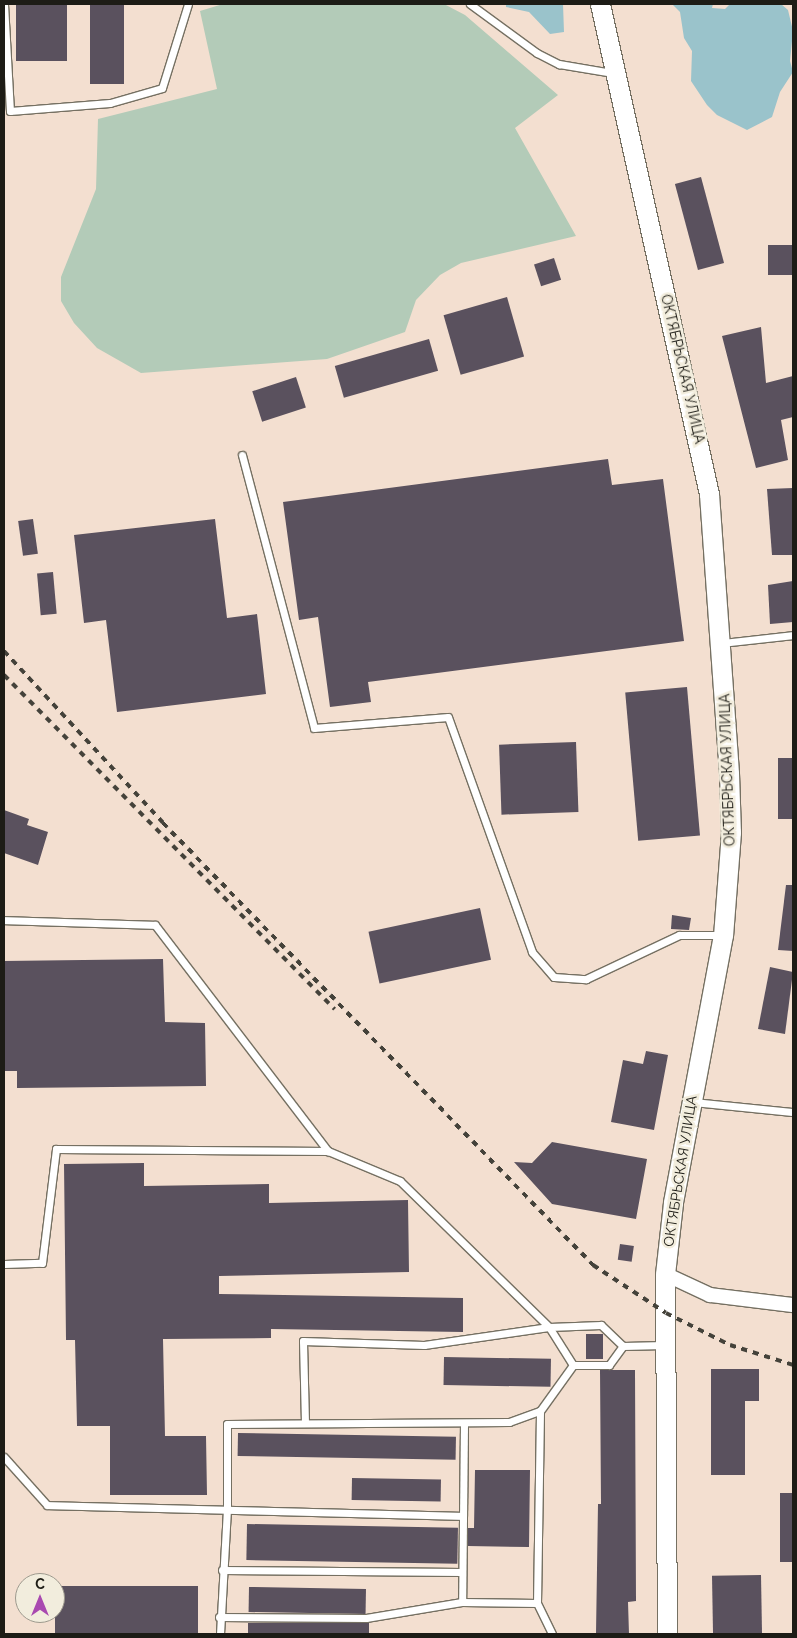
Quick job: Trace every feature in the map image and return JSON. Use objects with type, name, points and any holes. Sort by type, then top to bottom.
[{"type":"street","name":"ОКТЯБРЬСКАЯ УЛИЦА","points":[[600,4],[700,446],[709,494],[721,643],[731,832],[723,936],[672,1203],[665,1274],[667,1345],[667,1634]]},
{"type":"street","points":[[665,1274],[710,1295],[793,1305]]},
{"type":"lane","points":[[4,4],[10,110],[110,103],[162,88],[188,4]]},
{"type":"lane","points":[[470,4],[537,52],[559,64],[616,74]]},
{"type":"lane","points":[[242,455],[314,728],[448,717],[532,952],[554,976],[586,979],[679,935],[723,936]]},
{"type":"lane","points":[[721,643],[793,635]]},
{"type":"lane","points":[[4,920],[155,925],[328,1151]]},
{"type":"lane","points":[[691,1102],[793,1112]]},
{"type":"lane","points":[[4,1264],[42,1263],[56,1149],[328,1151],[400,1181],[549,1327],[573,1366]]},
{"type":"lane","points":[[305,1423],[303,1341],[424,1345],[549,1327],[601,1325],[623,1346],[667,1345]]},
{"type":"lane","points":[[573,1366],[609,1364],[623,1346]]},
{"type":"lane","points":[[220,1634],[219,1617],[227,1509],[226,1424],[464,1424],[509,1422],[540,1411],[573,1366]]},
{"type":"lane","points":[[540,1411],[537,1603],[552,1634]]},
{"type":"lane","points":[[462,1602],[464,1424]]},
{"type":"lane","points":[[4,1457],[47,1505],[462,1516]]},
{"type":"lane","points":[[222,1570],[462,1572]]},
{"type":"lane","points":[[219,1617],[366,1618],[462,1602],[537,1603]]},
{"type":"shaded area","points":[[4,4],[793,4],[793,1634],[4,1634]]},
{"type":"green space","points":[[223,4],[444,4],[465,15],[558,95],[515,128],[576,236],[461,263],[440,275],[416,300],[405,332],[327,359],[141,373],[97,348],[74,323],[61,301],[61,277],[96,189],[98,119],[217,89],[200,11]]},
{"type":"water","points":[[506,4],[563,4],[564,32],[550,34],[529,12],[506,7]]},
{"type":"water","points":[[672,4],[713,4],[712,8],[725,9],[730,4],[781,4],[788,10],[793,31],[790,61],[793,72],[780,92],[772,117],[747,130],[717,115],[707,105],[691,81],[692,51],[684,38],[680,12]]},
{"type":"building","points":[[16,4],[67,4],[67,61],[16,61]]},
{"type":"building","points":[[90,4],[124,4],[124,84],[90,84]]},
{"type":"building","points":[[701,177],[724,263],[698,270],[675,184]]},
{"type":"building","points":[[768,245],[793,245],[793,275],[768,275]]},
{"type":"building","points":[[554,258],[561,280],[541,286],[534,264]]},
{"type":"building","points":[[507,297],[524,357],[461,375],[444,315]]},
{"type":"building","points":[[761,327],[766,383],[793,376],[793,417],[781,420],[788,460],[756,468],[722,336]]},
{"type":"building","points":[[429,339],[438,371],[344,398],[335,366]]},
{"type":"building","points":[[296,377],[306,407],[262,422],[252,391]]},
{"type":"building","points":[[608,459],[612,485],[663,479],[684,641],[368,682],[371,702],[330,707],[318,617],[299,620],[283,502]]},
{"type":"building","points":[[793,488],[793,555],[772,555],[767,489]]},
{"type":"building","points":[[33,519],[38,554],[23,556],[18,521]]},
{"type":"building","points":[[215,519],[227,618],[257,614],[266,694],[117,712],[106,620],[84,623],[74,535]]},
{"type":"building","points":[[53,572],[57,614],[41,615],[37,573]]},
{"type":"building","points":[[793,581],[793,622],[770,624],[768,585]]},
{"type":"building","points":[[687,687],[700,835],[638,841],[625,692]]},
{"type":"building","points":[[576,742],[578,812],[501,815],[499,745]]},
{"type":"building","points":[[778,758],[793,758],[793,819],[778,819]]},
{"type":"building","points":[[4,810],[29,819],[27,825],[48,832],[38,865],[4,853]]},
{"type":"building","points":[[786,885],[793,885],[793,951],[778,950]]},
{"type":"building","points":[[480,908],[491,960],[380,984],[368,932]]},
{"type":"building","points":[[672,915],[691,918],[689,930],[671,929]]},
{"type":"building","points":[[163,959],[165,1022],[205,1023],[206,1086],[17,1088],[17,1071],[4,1071],[4,961]]},
{"type":"building","points":[[770,967],[793,972],[785,1034],[758,1029]]},
{"type":"building","points":[[646,1051],[668,1055],[654,1130],[611,1122],[623,1060],[643,1064]]},
{"type":"building","points":[[552,1142],[647,1159],[636,1219],[552,1204],[514,1162],[532,1163]]},
{"type":"building","points":[[144,1163],[144,1186],[269,1184],[269,1203],[408,1200],[409,1272],[219,1276],[219,1294],[463,1298],[463,1332],[271,1329],[271,1338],[163,1339],[165,1436],[206,1436],[207,1495],[110,1495],[110,1426],[77,1426],[75,1340],[66,1340],[64,1164]]},
{"type":"building","points":[[620,1244],[634,1246],[632,1262],[618,1260]]},
{"type":"building","points":[[586,1334],[603,1334],[603,1359],[586,1359]]},
{"type":"building","points":[[444,1357],[551,1359],[550,1387],[444,1385]]},
{"type":"building","points":[[711,1369],[759,1369],[759,1401],[745,1401],[745,1475],[711,1475]]},
{"type":"building","points":[[600,1370],[635,1370],[636,1601],[628,1602],[629,1634],[596,1634],[598,1504],[601,1504]]},
{"type":"building","points":[[238,1433],[456,1437],[456,1460],[238,1456]]},
{"type":"building","points":[[475,1470],[530,1470],[529,1547],[468,1546],[468,1528],[474,1528]]},
{"type":"building","points":[[352,1478],[441,1480],[441,1502],[352,1500]]},
{"type":"building","points":[[780,1493],[793,1493],[793,1562],[780,1562]]},
{"type":"building","points":[[247,1524],[458,1528],[457,1564],[246,1560]]},
{"type":"building","points":[[761,1575],[762,1634],[713,1634],[712,1576]]},
{"type":"building","points":[[65,1586],[198,1586],[198,1634],[55,1634],[55,1623],[65,1623]]},
{"type":"building","points":[[249,1587],[366,1589],[366,1614],[249,1612]]},
{"type":"building","points":[[248,1623],[369,1623],[369,1634],[248,1634]]},
{"type":"railway","points":[[4,651],[163,823],[593,1265],[666,1313],[730,1345],[793,1365]]},
{"type":"railway","points":[[4,675],[334,1009]]}]
